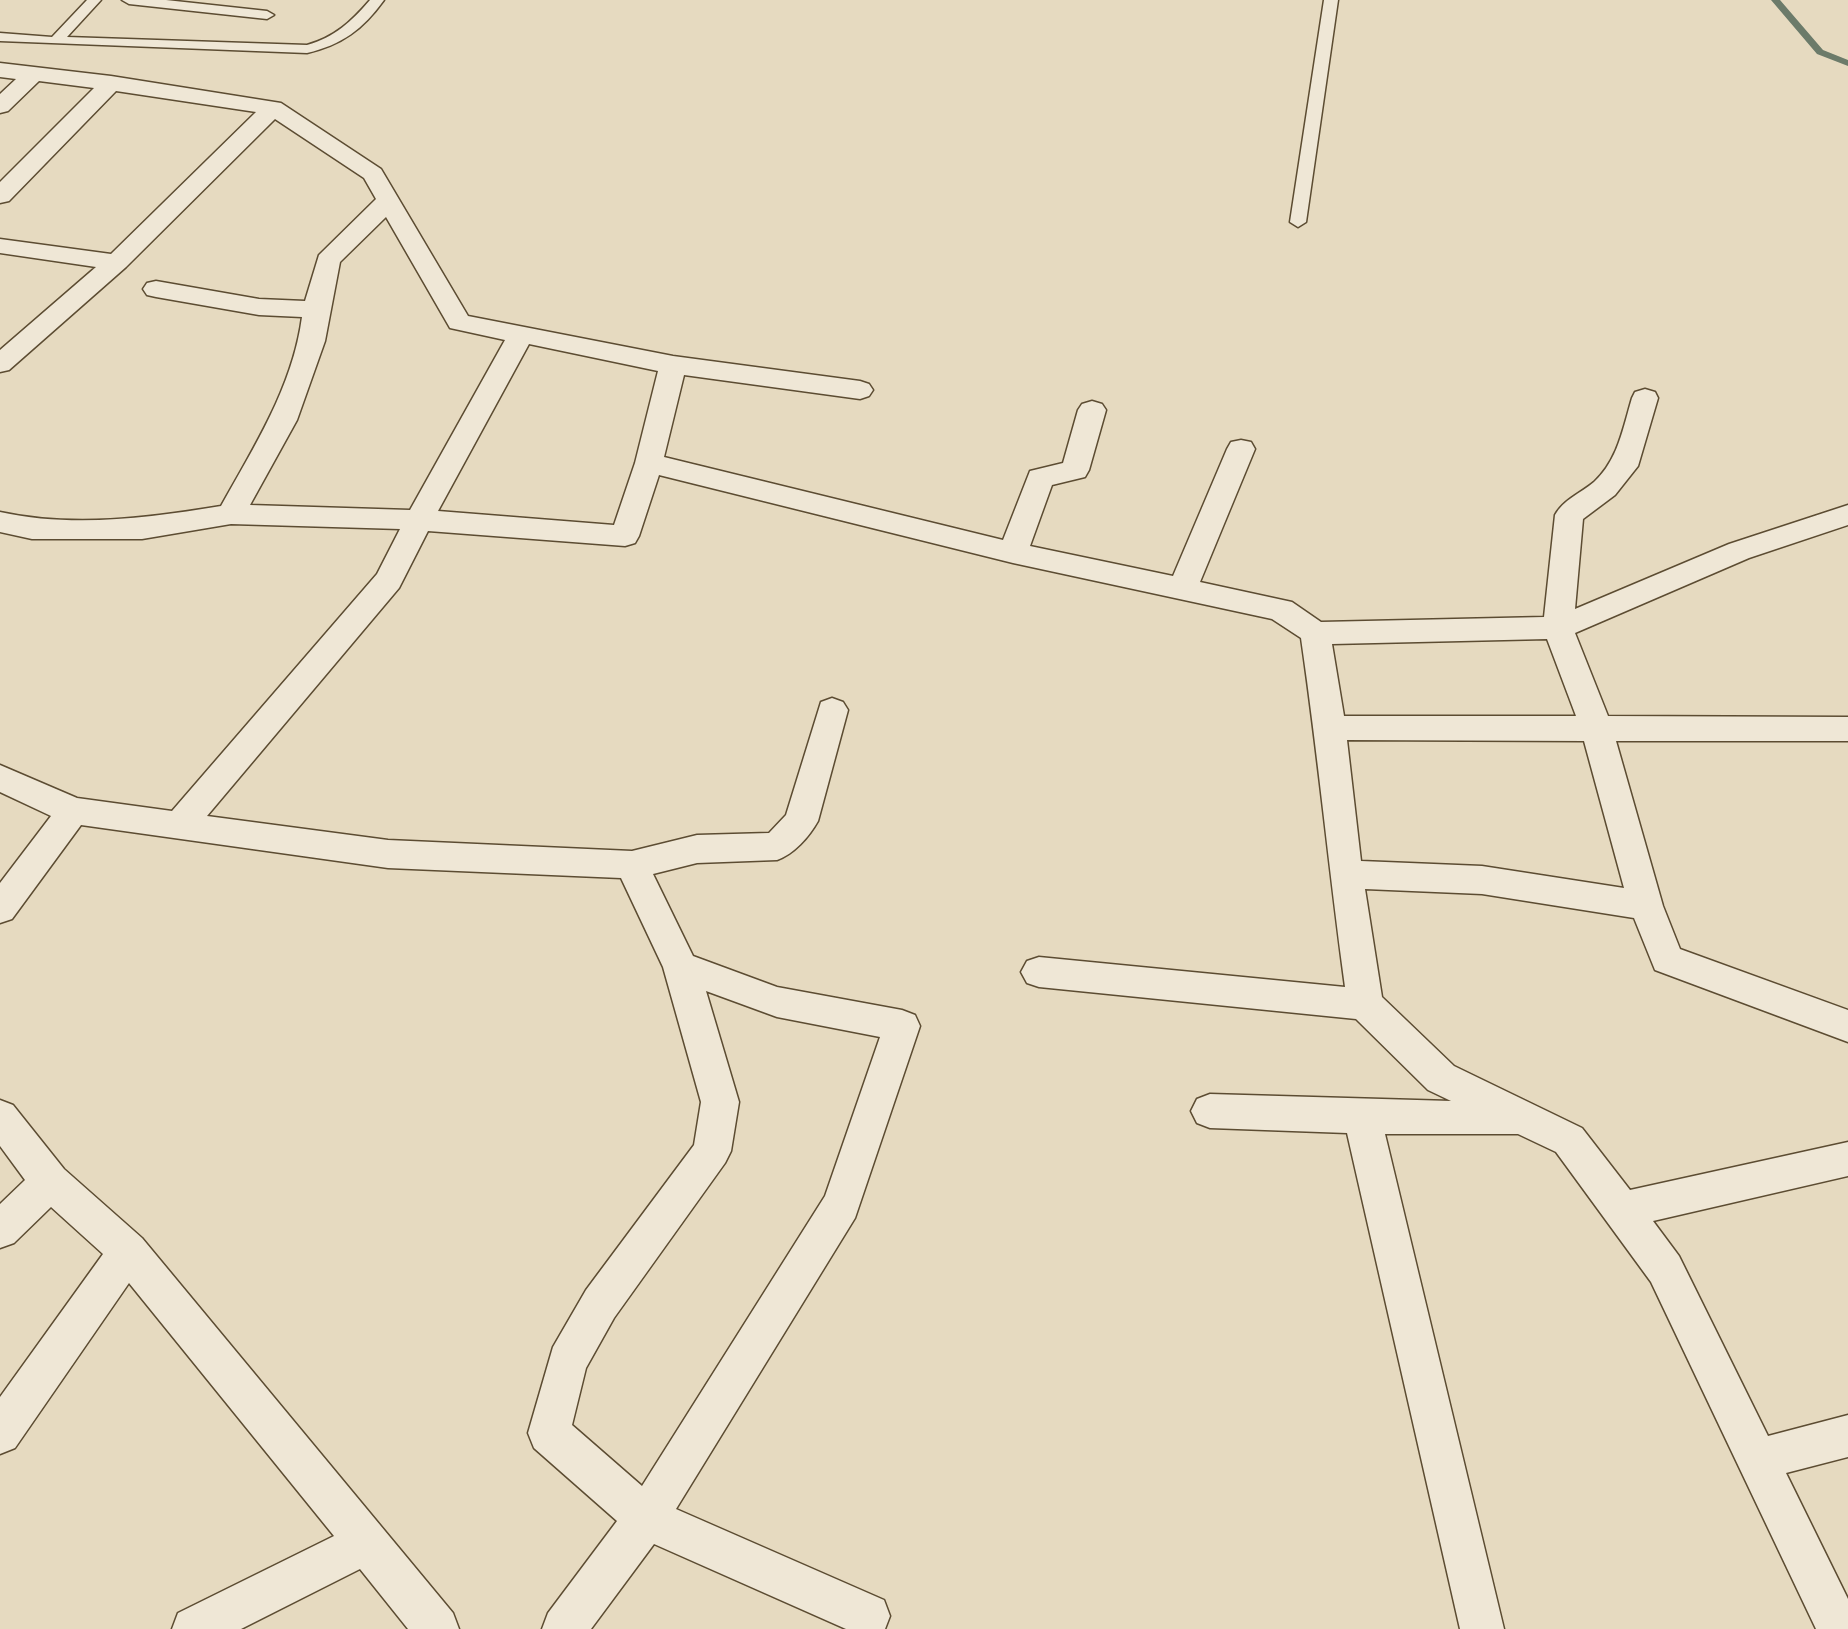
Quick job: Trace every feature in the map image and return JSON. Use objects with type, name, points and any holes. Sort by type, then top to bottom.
[{"type":"street","points":[[0,70],[111,83],[273,108],[374,174],[459,322],[673,365],[860,390]]},
{"type":"street","points":[[0,106],[34,74]]},
{"type":"street","points":[[0,196],[111,83]]},
{"type":"street","points":[[0,364],[117,262],[273,108]]},
{"type":"street","points":[[231,514],[284,420],[312,341],[316,310],[328,260],[388,201]]},
{"type":"street","points":[[0,246],[117,262]]},
{"type":"street","points":[[156,289],[259,307],[316,310]]},
{"type":"street","points":[[180,825],[389,580],[418,520],[521,335]]},
{"type":"street","points":[[0,522],[32,529],[142,529],[231,514],[418,520],[625,536],[649,463],[673,365]]},
{"type":"street","points":[[1645,398],[1628,459],[1605,488],[1569,515],[1558,628],[1597,729],[1646,906],[1667,959],[1848,1026]]},
{"type":"street","points":[[1013,553],[1040,478],[1075,470],[1092,410]]},
{"type":"street","points":[[1182,589],[1240,449]]},
{"type":"street","points":[[649,463],[1013,553],[1281,610],[1315,633],[1558,628],[1739,551],[1848,515]]},
{"type":"street","points":[[1315,633],[1330,728],[1346,874],[1365,1004],[1441,1078],[1520,1119],[1569,1140],[1665,1269],[1839,1629]]},
{"type":"street","points":[[0,778],[73,811],[388,854],[633,866],[697,849],[777,846],[801,821],[832,710]]},
{"type":"street","points":[[1330,728],[1848,729]]},
{"type":"street","points":[[0,909],[73,811]]},
{"type":"street","points":[[633,866],[681,967],[720,1102],[712,1151],[594,1314],[567,1361],[549,1433],[645,1518],[868,1616]]},
{"type":"street","points":[[1346,874],[1482,880],[1646,906]]},
{"type":"street","points":[[564,1629],[645,1518],[841,1204],[902,1026],[777,1002],[681,967]]},
{"type":"street","points":[[1039,972],[1365,1004]]},
{"type":"street","points":[[1210,1111],[1362,1117],[1520,1119]]},
{"type":"street","points":[[0,1117],[50,1182],[128,1251],[437,1629]]},
{"type":"street","points":[[1362,1117],[1482,1629]]},
{"type":"street","points":[[1622,1210],[1848,1159]]},
{"type":"street","points":[[0,1230],[50,1182]]},
{"type":"street","points":[[0,1433],[128,1251]]},
{"type":"street","points":[[1757,1460],[1848,1436]]},
{"type":"street","points":[[194,1629],[367,1543]]},
{"type":"lane","points":[[56,41],[94,0]]},
{"type":"lane","points":[[129,0],[267,15]]},
{"type":"lane","points":[[0,37],[56,41],[307,49],[334,43],[353,29],[377,0]]},
{"type":"lane","points":[[1298,222],[1331,0]]},
{"type":"waterway","points":[[1775,0],[1820,52],[1848,63]]}]
